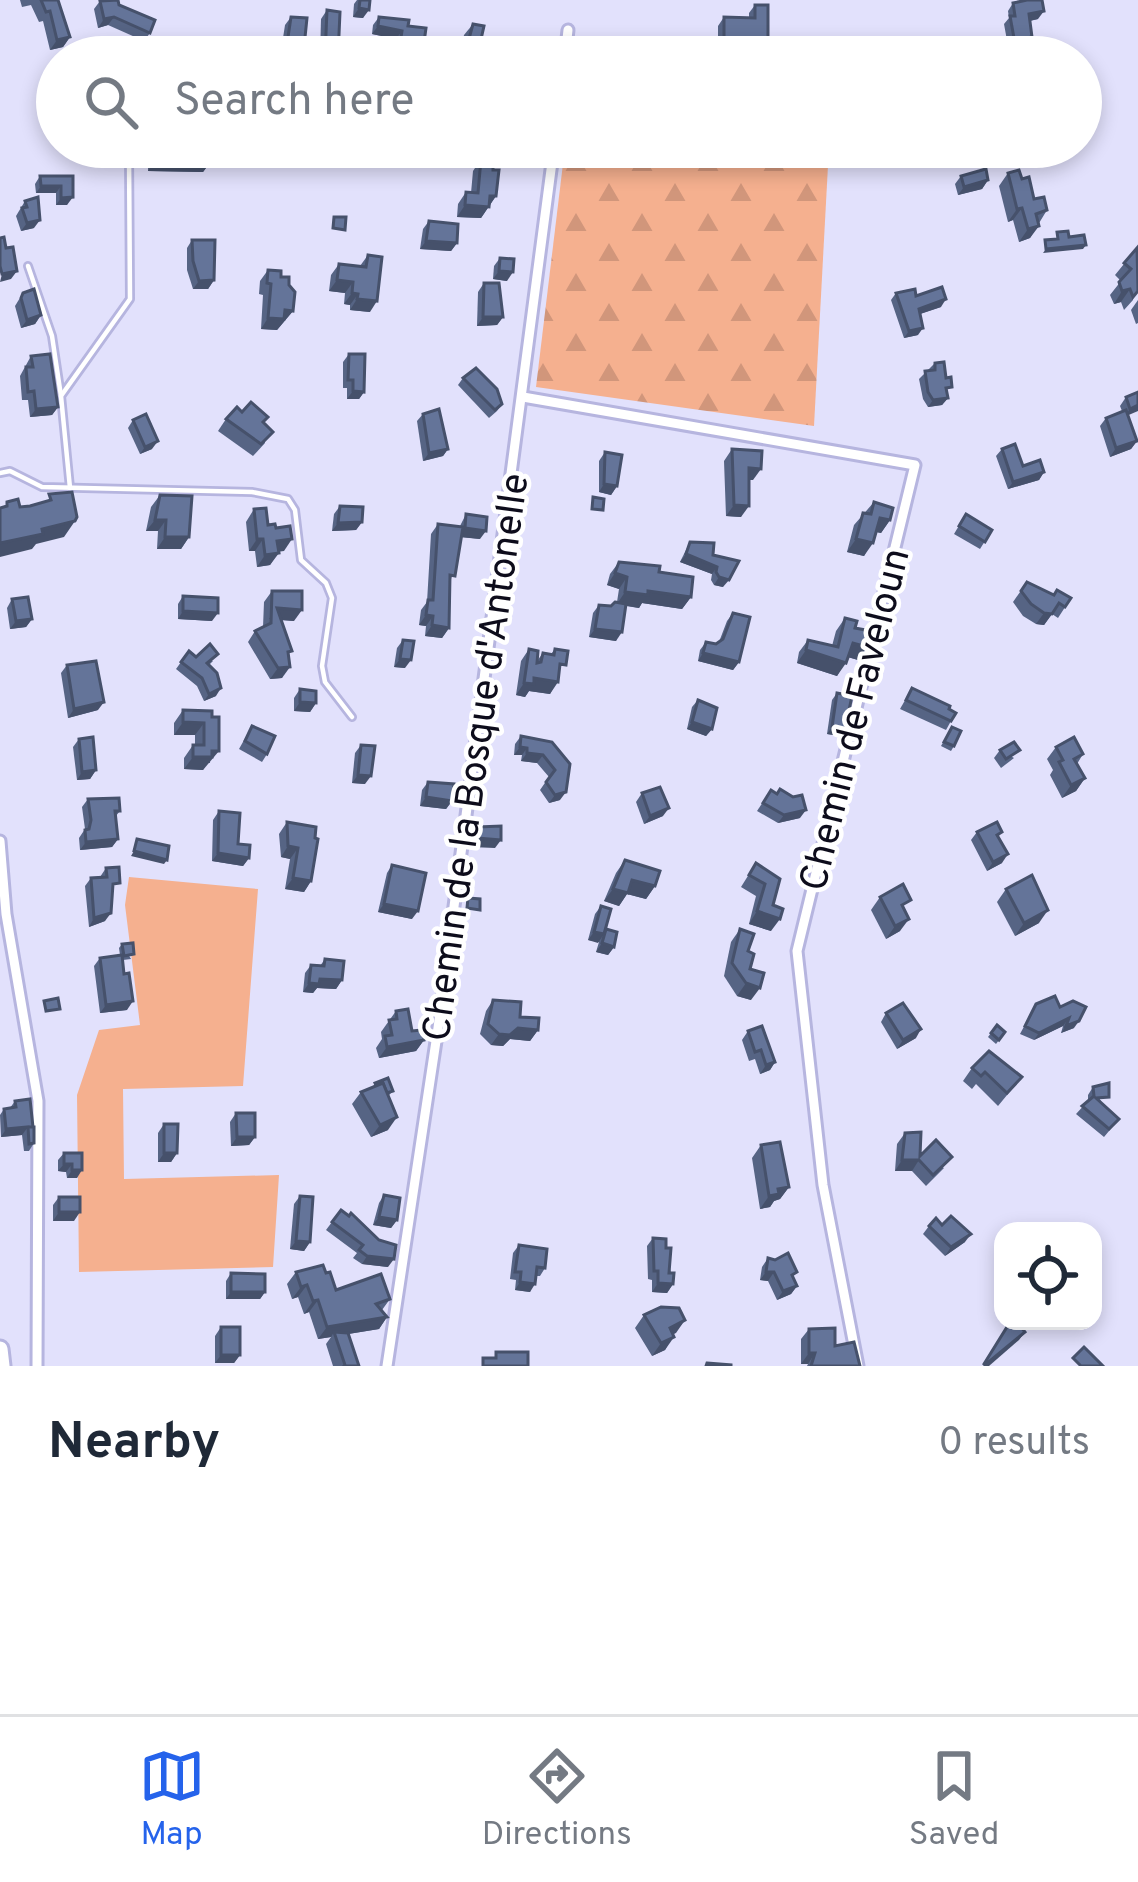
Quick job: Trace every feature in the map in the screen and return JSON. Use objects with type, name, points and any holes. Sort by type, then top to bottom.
[{"type":"main road","points":[[0,1348],[2,1366]]},
{"type":"street","points":[[567,36],[568,30]]},
{"type":"street","name":"Chemin de la Bosque d'Antonelle","points":[[387,1366],[438,1028],[551,168]]},
{"type":"street","name":"Chemin de Faveloun","points":[[523,397],[915,465],[797,951],[823,1185],[858,1366]]},
{"type":"street","points":[[0,841],[6,914],[38,1101],[37,1366]]},
{"type":"lane","points":[[61,396],[130,299],[129,168]]},
{"type":"lane","points":[[28,266],[52,336],[70,488]]},
{"type":"lane","points":[[0,473],[10,470],[42,488],[252,492],[288,499],[296,510],[302,560],[326,584],[332,598],[322,666],[325,682],[352,717]]},
{"type":"green space","points":[[562,168],[828,168],[814,426],[536,387]]},
{"type":"green space","points":[[129,877],[258,889],[243,1086],[123,1089],[124,1179],[279,1175],[273,1267],[79,1272],[77,1095],[99,1030],[140,1025],[125,905]]},
{"type":"building","points":[[41,0],[58,0],[70,36],[56,36],[50,11],[46,12]]},
{"type":"building","points":[[118,0],[119,5],[155,20],[150,33],[114,17],[104,19],[100,1]]},
{"type":"building","points":[[360,0],[370,0],[369,10],[359,8]]},
{"type":"building","points":[[1042,0],[1044,11],[1029,14],[1032,36],[1014,36],[1013,3]]},
{"type":"building","points":[[755,5],[768,5],[768,36],[724,36],[724,17],[755,18]]},
{"type":"building","points":[[327,10],[340,12],[339,36],[326,36]]},
{"type":"building","points":[[291,17],[307,18],[305,36],[288,36]]},
{"type":"building","points":[[379,17],[409,20],[408,26],[426,28],[425,36],[401,36],[402,31],[378,26]]},
{"type":"building","points":[[473,24],[484,26],[482,36],[470,36]]},
{"type":"building","points":[[480,168],[499,170],[496,196],[490,196],[489,207],[465,205],[466,192],[478,193]]},
{"type":"building","points":[[986,169],[988,180],[964,187],[961,176]]},
{"type":"building","points":[[1019,170],[1022,179],[1029,177],[1034,199],[1044,197],[1047,210],[1036,214],[1039,226],[1028,229],[1022,208],[1017,209],[1008,173]]},
{"type":"building","points":[[40,176],[73,176],[73,197],[61,198],[61,186],[41,186]]},
{"type":"building","points":[[38,197],[40,220],[27,223],[22,208],[27,207],[25,201]]},
{"type":"building","points":[[334,217],[346,217],[345,230],[333,228]]},
{"type":"building","points":[[429,221],[458,224],[457,243],[426,241]]},
{"type":"building","points":[[1068,231],[1069,237],[1084,235],[1086,245],[1046,249],[1045,240],[1058,239],[1057,232]]},
{"type":"building","points":[[4,237],[6,248],[13,247],[17,271],[2,274],[0,238]]},
{"type":"building","points":[[192,240],[215,240],[214,280],[199,281]]},
{"type":"building","points":[[1137,248],[1138,291],[1133,297],[1130,289],[1122,291],[1119,282],[1131,269],[1124,263]]},
{"type":"building","points":[[368,255],[382,257],[377,301],[357,299],[353,282],[337,280],[339,264],[366,267]]},
{"type":"building","points":[[500,258],[514,259],[513,272],[499,271]]},
{"type":"building","points":[[268,270],[289,277],[295,292],[293,311],[285,310],[284,319],[268,318]]},
{"type":"building","points":[[484,283],[499,283],[503,317],[483,317]]},
{"type":"building","points":[[942,287],[946,299],[919,309],[923,328],[909,331],[896,293],[915,289],[916,296]]},
{"type":"building","points":[[34,289],[41,315],[27,320],[21,298]]},
{"type":"building","points":[[50,354],[58,407],[36,409],[34,391],[28,392],[26,367],[33,367],[31,356]]},
{"type":"building","points":[[349,354],[365,354],[364,392],[353,391],[353,380],[348,380]]},
{"type":"building","points":[[944,362],[952,387],[946,388],[948,398],[933,400],[925,371]]},
{"type":"building","points":[[476,368],[497,389],[502,404],[495,410],[463,378]]},
{"type":"building","points":[[1138,392],[1138,405],[1130,409],[1126,397]]},
{"type":"building","points":[[251,402],[268,417],[263,422],[273,432],[261,444],[226,419],[237,407],[242,412]]},
{"type":"building","points":[[439,409],[448,449],[429,453],[423,414]]},
{"type":"building","points":[[1126,410],[1137,441],[1116,448],[1106,418]]},
{"type":"building","points":[[146,414],[158,441],[145,447],[133,420]]},
{"type":"building","points":[[1015,444],[1023,466],[1040,460],[1044,472],[1013,482],[1002,449]]},
{"type":"building","points":[[732,449],[762,451],[761,469],[749,468],[749,506],[734,505]]},
{"type":"building","points":[[605,452],[622,455],[617,486],[604,484]]},
{"type":"building","points":[[72,492],[75,521],[0,543],[0,508],[7,502],[18,499],[20,507],[30,506],[51,500],[49,494]]},
{"type":"building","points":[[160,495],[192,496],[189,537],[165,537],[166,520],[155,520]]},
{"type":"building","points":[[593,497],[604,499],[603,510],[592,509]]},
{"type":"building","points":[[874,502],[893,508],[890,520],[880,518],[873,543],[856,539],[863,513],[871,514]]},
{"type":"building","points":[[340,506],[363,507],[362,522],[338,523]]},
{"type":"building","points":[[266,508],[268,525],[290,526],[292,539],[277,541],[279,553],[265,555],[263,539],[257,539],[254,509]]},
{"type":"building","points":[[466,514],[487,517],[486,531],[465,528]]},
{"type":"building","points":[[966,514],[992,530],[985,542],[959,526]]},
{"type":"building","points":[[438,524],[463,527],[455,576],[450,575],[449,628],[432,625],[433,616],[426,615],[428,600],[433,600]]},
{"type":"building","points":[[690,542],[714,543],[713,555],[739,561],[729,580],[719,577],[717,567],[686,554]]},
{"type":"building","points":[[619,562],[660,566],[659,572],[693,577],[691,597],[625,592],[627,577],[615,573]]},
{"type":"building","points":[[1027,582],[1071,598],[1065,607],[1059,603],[1052,614],[1044,613],[1021,591]]},
{"type":"building","points":[[272,591],[302,591],[302,610],[277,608],[292,651],[288,652],[290,667],[278,668],[255,631],[271,623]]},
{"type":"building","points":[[183,596],[218,598],[218,613],[183,611]]},
{"type":"building","points":[[28,597],[32,619],[16,621],[12,599]]},
{"type":"building","points":[[626,604],[622,632],[595,629],[599,605]]},
{"type":"building","points":[[733,613],[750,617],[739,662],[703,653],[706,642],[716,644],[723,639]]},
{"type":"building","points":[[845,618],[857,621],[855,628],[871,631],[867,647],[853,643],[846,663],[806,650],[808,640],[838,647]]},
{"type":"building","points":[[403,640],[414,641],[411,660],[400,659]]},
{"type":"building","points":[[210,644],[218,654],[207,663],[217,673],[221,688],[209,694],[202,678],[181,662],[189,651],[196,657]]},
{"type":"building","points":[[529,649],[538,651],[537,663],[543,653],[568,651],[566,665],[560,664],[558,682],[534,678],[534,684],[524,683]]},
{"type":"building","points":[[96,661],[104,702],[74,709],[67,665]]},
{"type":"building","points":[[912,688],[950,706],[956,713],[951,721],[906,700]]},
{"type":"building","points":[[300,689],[316,691],[316,703],[300,702]]},
{"type":"building","points":[[837,693],[852,696],[845,729],[832,727]]},
{"type":"building","points":[[698,700],[717,708],[712,729],[692,722]]},
{"type":"building","points":[[183,710],[212,711],[212,717],[219,717],[219,751],[212,751],[212,757],[193,757],[193,745],[204,745],[204,723],[183,722]]},
{"type":"building","points":[[252,726],[275,736],[267,754],[245,741]]},
{"type":"building","points":[[952,727],[961,731],[954,746],[944,742]]},
{"type":"building","points":[[521,736],[552,742],[570,764],[566,792],[555,795],[546,782],[555,770],[543,755],[520,747]]},
{"type":"building","points":[[93,737],[96,770],[82,772],[79,739]]},
{"type":"building","points":[[1074,737],[1083,754],[1074,759],[1085,778],[1071,785],[1056,747]]},
{"type":"building","points":[[1014,742],[1020,750],[1006,759],[1000,750]]},
{"type":"building","points":[[361,745],[375,746],[371,776],[358,775]]},
{"type":"building","points":[[428,782],[454,784],[452,801],[426,797]]},
{"type":"building","points":[[660,787],[669,808],[650,816],[642,793]]},
{"type":"building","points":[[780,789],[793,797],[802,795],[806,810],[784,815],[763,803],[771,790],[777,794]]},
{"type":"building","points":[[119,798],[120,811],[115,811],[118,839],[86,842],[85,830],[91,820],[88,799]]},
{"type":"building","points":[[219,811],[240,813],[238,844],[250,845],[249,858],[218,853]]},
{"type":"building","points":[[287,822],[316,827],[311,881],[293,878],[298,848],[288,846]]},
{"type":"building","points":[[997,822],[1002,832],[997,835],[1008,854],[993,862],[977,832]]},
{"type":"building","points":[[501,826],[501,840],[477,838],[478,827]]},
{"type":"building","points":[[137,839],[169,846],[167,860],[134,851]]},
{"type":"building","points":[[625,860],[660,871],[655,886],[632,880],[628,893],[613,889]]},
{"type":"building","points":[[756,863],[780,879],[773,905],[783,909],[780,919],[757,911],[765,884],[749,875]]},
{"type":"building","points":[[392,865],[426,873],[418,911],[384,904]]},
{"type":"building","points":[[119,867],[120,883],[113,884],[111,913],[94,918],[91,878],[107,877],[106,868]]},
{"type":"building","points":[[1032,875],[1048,910],[1024,923],[1006,889]]},
{"type":"building","points":[[903,884],[911,900],[902,905],[909,919],[895,926],[880,897]]},
{"type":"building","points":[[468,898],[480,899],[480,910],[467,908]]},
{"type":"building","points":[[601,906],[611,909],[604,934],[594,932]]},
{"type":"building","points":[[606,929],[617,932],[614,947],[602,943]]},
{"type":"building","points":[[740,929],[754,934],[748,951],[754,954],[750,969],[764,973],[760,988],[746,983],[732,963]]},
{"type":"building","points":[[133,943],[134,954],[124,956],[122,944]]},
{"type":"building","points":[[122,955],[133,1001],[106,1005],[100,958]]},
{"type":"building","points":[[325,959],[344,961],[342,980],[309,983],[311,965],[324,966]]},
{"type":"building","points":[[1055,996],[1060,1007],[1073,1001],[1086,1007],[1079,1021],[1066,1026],[1069,1018],[1039,1033],[1025,1026],[1036,1004]]},
{"type":"building","points":[[58,998],[60,1009],[46,1011],[44,1001]]},
{"type":"building","points":[[493,1000],[521,1002],[520,1017],[539,1018],[538,1030],[518,1028],[510,1035],[499,1034],[488,1024]]},
{"type":"building","points":[[903,1003],[921,1029],[903,1040],[886,1013]]},
{"type":"building","points":[[408,1009],[412,1031],[423,1030],[424,1040],[387,1047],[385,1036],[392,1035],[389,1020],[397,1019],[396,1011]]},
{"type":"building","points":[[997,1025],[1005,1032],[999,1040],[991,1033]]},
{"type":"building","points":[[762,1026],[775,1062],[766,1065],[761,1050],[755,1052],[748,1031]]},
{"type":"building","points":[[989,1051],[1022,1077],[1007,1093],[985,1072],[981,1076],[972,1068]]},
{"type":"building","points":[[388,1078],[393,1091],[387,1093],[383,1083],[375,1083]]},
{"type":"building","points":[[383,1083],[397,1117],[380,1125],[361,1092]]},
{"type":"building","points":[[1109,1083],[1109,1097],[1096,1098],[1119,1119],[1109,1129],[1082,1106],[1094,1096],[1093,1087]]},
{"type":"building","points":[[30,1099],[34,1143],[29,1144],[28,1127],[6,1129],[4,1109]]},
{"type":"building","points":[[236,1113],[255,1113],[255,1137],[237,1137]]},
{"type":"building","points":[[164,1124],[178,1124],[177,1153],[164,1153]]},
{"type":"building","points":[[921,1132],[920,1156],[936,1140],[952,1157],[933,1175],[919,1160],[902,1160],[905,1133]]},
{"type":"building","points":[[780,1142],[789,1187],[769,1196],[761,1145]]},
{"type":"building","points":[[64,1153],[82,1153],[82,1170],[64,1164]]},
{"type":"building","points":[[384,1195],[400,1198],[397,1220],[379,1217]]},
{"type":"building","points":[[300,1196],[313,1197],[310,1242],[296,1241]]},
{"type":"building","points":[[59,1197],[80,1197],[80,1212],[59,1212]]},
{"type":"building","points":[[341,1210],[351,1213],[379,1240],[396,1245],[394,1259],[367,1256],[359,1250],[363,1245],[332,1222]]},
{"type":"building","points":[[951,1216],[971,1234],[951,1247],[929,1226],[936,1218],[942,1225]]},
{"type":"building","points":[[653,1238],[666,1239],[666,1248],[671,1248],[673,1284],[658,1283]]},
{"type":"building","points":[[519,1245],[547,1249],[545,1268],[537,1267],[535,1284],[520,1282],[521,1272],[515,1272]]},
{"type":"building","points":[[788,1253],[797,1272],[792,1275],[797,1286],[783,1291],[774,1272],[766,1272],[768,1258],[775,1260]]},
{"type":"building","points":[[323,1265],[336,1290],[381,1274],[390,1299],[376,1304],[387,1317],[327,1327],[318,1300],[313,1301],[307,1285],[301,1287],[296,1272]]},
{"type":"building","points":[[231,1273],[265,1274],[265,1292],[231,1292]]},
{"type":"building","points":[[661,1307],[679,1308],[685,1320],[670,1328],[674,1337],[661,1343],[644,1315]]},
{"type":"building","points":[[221,1327],[240,1327],[240,1355],[221,1355]]},
{"type":"building","points":[[835,1328],[835,1346],[854,1342],[860,1366],[811,1366],[815,1353],[809,1353],[809,1329]]},
{"type":"building","points":[[1005,1330],[1023,1330],[1025,1332],[984,1364]]},
{"type":"building","points":[[334,1332],[348,1333],[359,1366],[344,1366]]},
{"type":"building","points":[[1084,1347],[1103,1366],[1081,1366],[1073,1358]]},
{"type":"building","points":[[496,1352],[528,1352],[528,1366],[483,1366],[483,1358],[496,1358]]}]
